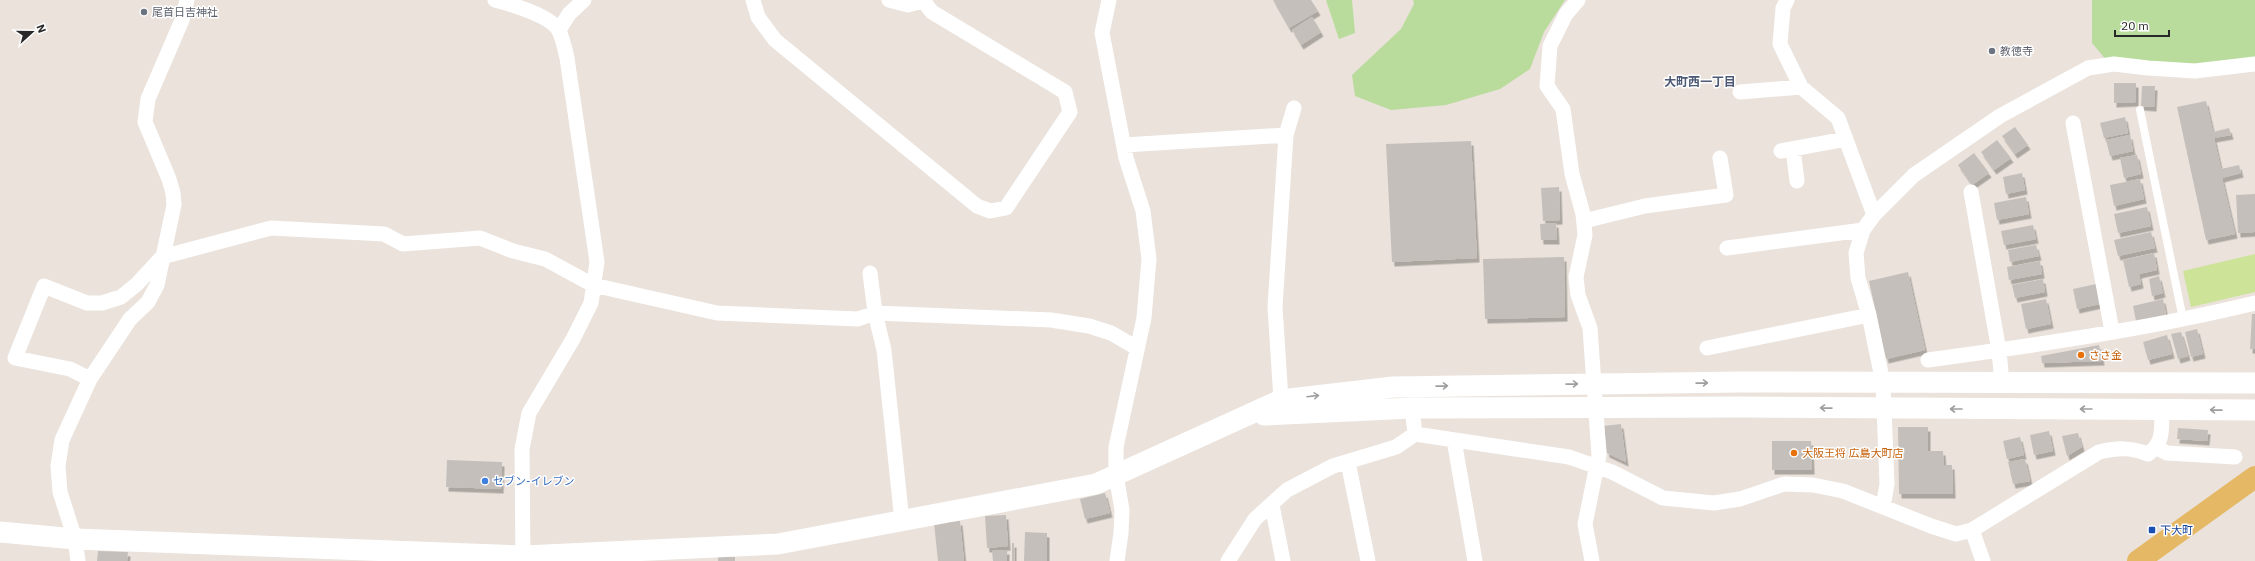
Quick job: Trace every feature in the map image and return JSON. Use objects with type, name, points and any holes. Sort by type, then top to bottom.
[{"type":"main road","points":[[2138,561],[2255,477]]},
{"type":"street","points":[[78,561],[75,539],[60,492],[58,466],[62,440],[90,379],[130,319],[148,302],[157,285],[174,205],[173,193],[145,122],[148,99],[182,20],[187,0]]},
{"type":"street","points":[[495,0],[517,6],[542,17],[559,30],[567,58],[597,262],[590,303],[573,339],[529,413],[522,449],[524,559]]},
{"type":"street","points":[[559,30],[569,14],[584,0]]},
{"type":"street","points":[[753,0],[758,17],[775,40],[977,206],[990,211],[1006,208],[1070,112],[1065,92],[932,12],[924,1],[908,5],[889,0]]},
{"type":"street","points":[[1109,0],[1102,33],[1124,145],[1143,211],[1149,259],[1144,318],[1116,447],[1116,475],[1122,510],[1121,533],[1117,561]]},
{"type":"street","points":[[1578,0],[1566,14],[1550,46],[1547,86],[1564,109],[1572,174],[1584,221],[1585,235],[1576,277],[1578,295],[1590,328],[1599,454],[1585,524],[1592,561]]},
{"type":"street","points":[[1787,0],[1783,8],[1780,44],[1801,87],[1838,118],[1874,215]]},
{"type":"street","points":[[1883,507],[1887,484],[1883,383],[1869,316],[1857,272],[1856,253],[1863,230],[1874,215],[1914,175],[1988,124],[2037,94],[2088,68],[2114,64],[2195,71],[2255,64]]},
{"type":"street","points":[[1740,92],[1801,87]]},
{"type":"street","points":[[1280,400],[1275,307],[1286,135],[1294,108]]},
{"type":"street","points":[[2073,123],[2112,331]]},
{"type":"street","points":[[1124,145],[1286,135]]},
{"type":"street","points":[[1797,181],[1787,150],[1846,139]]},
{"type":"street","points":[[1584,221],[1645,206],[1726,195],[1720,158]]},
{"type":"street","points":[[1971,192],[1999,350],[2002,383]]},
{"type":"street","points":[[90,379],[70,369],[16,358],[44,286],[87,303],[102,303],[121,297],[137,284],[162,256],[271,228],[384,234],[403,244],[480,238],[513,251],[545,258],[593,285],[717,313],[858,318],[875,313],[1051,320],[1089,326],[1111,333],[1138,348]]},
{"type":"street","points":[[1726,248],[1863,230]]},
{"type":"street","points":[[870,273],[875,313],[884,350],[902,521]]},
{"type":"street","points":[[1928,360],[1999,350],[2183,319],[2255,303]]},
{"type":"street","points":[[1707,348],[1869,316]]},
{"type":"street","points":[[0,532],[75,539],[524,559],[778,544],[1096,484],[1250,416],[1280,400],[1393,387],[1595,384],[2255,383]]},
{"type":"street","points":[[1250,416],[1412,408],[2255,410]]},
{"type":"street","points":[[1412,408],[1415,434]]},
{"type":"street","points":[[1228,561],[1255,520],[1287,490],[1333,466],[1396,448],[1415,434],[1569,457],[1612,472],[1663,498],[1714,503],[1740,498],[1784,484],[1813,485],[1844,491],[1956,534],[1972,530],[2099,452],[2116,448],[2133,448],[2148,454],[2157,448],[2161,440],[2162,409]]},
{"type":"street","points":[[1454,440],[1475,561]]},
{"type":"street","points":[[2157,448],[2167,453],[2235,457]]},
{"type":"street","points":[[1348,462],[1368,561]]},
{"type":"street","points":[[1272,505],[1283,561]]},
{"type":"street","points":[[1972,530],[1983,561]]},
{"type":"lane","points":[[2140,110],[2183,319]]},
{"type":"green space","points":[[1326,0],[1352,0],[1355,33],[1339,39]]},
{"type":"green space","points":[[1413,0],[1565,0],[1544,32],[1530,69],[1500,89],[1446,105],[1391,110],[1355,96],[1352,75],[1401,29],[1414,4]]},
{"type":"green space","points":[[2092,0],[2255,0],[2255,61],[2212,70],[2107,61],[2092,43]]},
{"type":"green space","points":[[2255,254],[2255,292],[2191,307],[2183,271]]},
{"type":"building","points":[[1273,0],[1311,0],[1318,11],[1289,28]]},
{"type":"building","points":[[1312,17],[1321,32],[1301,45],[1292,30]]},
{"type":"building","points":[[2114,83],[2136,83],[2136,102],[2114,103]]},
{"type":"building","points":[[2142,86],[2155,86],[2154,107],[2141,106]]},
{"type":"building","points":[[2206,101],[2213,132],[2229,128],[2231,135],[2214,138],[2221,169],[2239,165],[2241,173],[2222,178],[2235,234],[2206,240],[2177,107]]},
{"type":"building","points":[[2125,117],[2128,133],[2104,138],[2100,123]]},
{"type":"building","points":[[2015,127],[2028,145],[2015,154],[2002,136]]},
{"type":"building","points":[[2130,135],[2133,151],[2110,156],[2106,140]]},
{"type":"building","points":[[1997,140],[2011,158],[1994,170],[1981,152]]},
{"type":"building","points":[[1471,141],[1477,258],[1392,262],[1386,144]]},
{"type":"building","points":[[1974,153],[1989,173],[1972,185],[1958,165]]},
{"type":"building","points":[[2137,155],[2141,174],[2124,178],[2120,158]]},
{"type":"building","points":[[2022,173],[2025,190],[2006,194],[2003,177]]},
{"type":"building","points":[[2140,179],[2144,199],[2114,206],[2110,185]]},
{"type":"building","points":[[1559,187],[1560,220],[1543,221],[1541,188]]},
{"type":"building","points":[[2255,194],[2255,232],[2238,233],[2236,195]]},
{"type":"building","points":[[2026,197],[2029,214],[1997,220],[1994,203]]},
{"type":"building","points":[[2147,207],[2151,226],[2118,233],[2114,214]]},
{"type":"building","points":[[1556,223],[1557,240],[1541,240],[1540,224]]},
{"type":"building","points":[[2033,225],[2036,239],[2004,245],[2001,231]]},
{"type":"building","points":[[2151,232],[2155,248],[2118,256],[2114,240]]},
{"type":"building","points":[[2036,245],[2039,256],[2010,262],[2008,250]]},
{"type":"building","points":[[2154,253],[2157,270],[2139,274],[2141,284],[2129,287],[2123,260]]},
{"type":"building","points":[[1564,257],[1565,317],[1485,319],[1483,259]]},
{"type":"building","points":[[2040,261],[2042,274],[2009,280],[2007,267]]},
{"type":"building","points":[[1908,272],[1925,350],[1886,359],[1869,281]]},
{"type":"building","points":[[2159,276],[2163,293],[2152,296],[2149,279]]},
{"type":"building","points":[[2043,279],[2045,292],[2015,298],[2012,285]]},
{"type":"building","points":[[2096,284],[2100,304],[2077,309],[2073,289]]},
{"type":"building","points":[[2046,299],[2051,324],[2026,329],[2021,304]]},
{"type":"building","points":[[2163,299],[2166,315],[2136,321],[2133,306]]},
{"type":"building","points":[[2252,314],[2255,314],[2255,349],[2250,349]]},
{"type":"building","points":[[2197,329],[2203,354],[2191,357],[2185,332]]},
{"type":"building","points":[[2181,332],[2188,356],[2178,359],[2171,334]]},
{"type":"building","points":[[2167,335],[2172,354],[2148,360],[2143,342]]},
{"type":"building","points":[[2099,345],[2102,361],[2042,363],[2041,356]]},
{"type":"building","points":[[1621,424],[1626,462],[1607,453],[1604,426]]},
{"type":"building","points":[[1898,427],[1928,427],[1928,451],[1943,451],[1944,465],[1952,465],[1953,494],[1899,494]]},
{"type":"building","points":[[2178,428],[2208,430],[2207,441],[2177,439]]},
{"type":"building","points":[[2049,431],[2053,451],[2034,455],[2030,435]]},
{"type":"building","points":[[2078,433],[2082,447],[2067,456],[2062,436]]},
{"type":"building","points":[[2020,437],[2024,455],[2007,459],[2003,441]]},
{"type":"building","points":[[1772,441],[1811,441],[1812,470],[1772,470]]},
{"type":"building","points":[[2025,459],[2030,481],[2013,484],[2008,462]]},
{"type":"building","points":[[447,460],[502,462],[501,489],[446,487]]},
{"type":"building","points":[[1105,493],[1110,513],[1085,519],[1080,499]]},
{"type":"building","points":[[1006,515],[1008,546],[987,548],[985,516]]},
{"type":"building","points":[[960,521],[964,561],[938,561],[934,523]]},
{"type":"building","points":[[1025,532],[1047,533],[1047,561],[1024,561]]},
{"type":"building","points":[[1012,543],[1014,543],[1014,561],[1012,561]]},
{"type":"building","points":[[1007,550],[1007,561],[993,561],[992,551]]},
{"type":"building","points":[[98,551],[128,552],[127,561],[97,561]]},
{"type":"building","points":[[718,557],[735,557],[735,561],[718,561]]},
{"type":"place","name":"尾首日吉神社","points":[[144,12]]},
{"type":"place","name":"教徳寺","points":[[1992,51]]},
{"type":"place","name":"ささ金","points":[[2081,355]]},
{"type":"place","name":"大阪王将 広島大町店","points":[[1794,453]]},
{"type":"place","name":"セブン-イレブン","points":[[485,481]]},
{"type":"place","name":"下大町","points":[[2152,530]]},
{"type":"district","name":"大町西一丁目","points":[[1700,81]]}]
